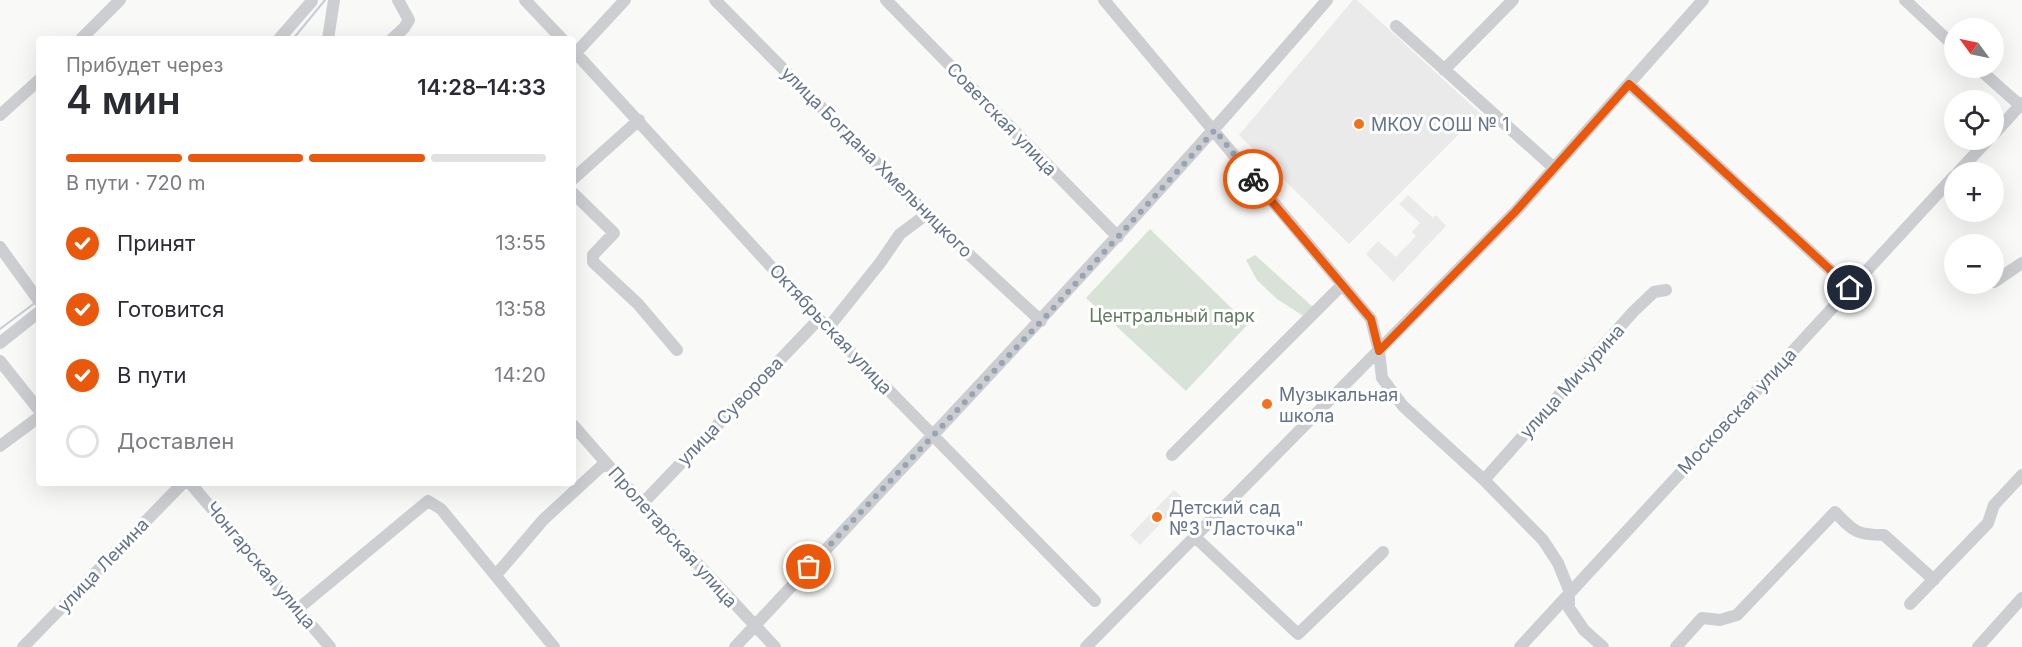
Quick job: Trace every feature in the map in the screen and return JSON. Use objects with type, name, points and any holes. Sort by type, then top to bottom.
[{"type":"street","points":[[84,36],[120,0]]},
{"type":"street","points":[[328,36],[334,0]]},
{"type":"street","points":[[395,36],[404,28],[408,20],[398,0]]},
{"type":"street","points":[[525,0],[559,36]]},
{"type":"street","points":[[576,51],[625,0]]},
{"type":"street","name":"улица Богдана Хмельницкого","points":[[715,0],[927,214],[1041,321]]},
{"type":"street","name":"Советская улица","points":[[886,0],[1118,237]]},
{"type":"street","points":[[1104,0],[1371,319],[1379,351],[1382,378],[1403,406],[1484,480],[1543,540],[1558,563],[1569,590],[1569,608],[1584,630],[1603,647]]},
{"type":"street","points":[[735,647],[1118,237],[1215,130],[1327,0]]},
{"type":"street","points":[[1444,70],[1513,0]]},
{"type":"street","points":[[1086,647],[1515,212],[1703,0]]},
{"type":"street","points":[[1905,0],[1944,36]]},
{"type":"street","points":[[283,36],[312,1]]},
{"type":"street","points":[[1396,26],[1554,168]]},
{"type":"street","name":"Октябрьская улица","points":[[576,55],[639,120],[824,323],[1095,601]]},
{"type":"street","points":[[1990,78],[2021,105],[2004,123]]},
{"type":"street","points":[[0,115],[36,83]]},
{"type":"street","points":[[1629,84],[1850,288]]},
{"type":"street","points":[[576,176],[639,120]]},
{"type":"street","points":[[1967,162],[1979,150]]},
{"type":"street","name":"Московская улица","points":[[1520,647],[1569,590],[1944,187]]},
{"type":"street","points":[[576,196],[614,233],[593,255],[593,262],[638,304],[676,350]]},
{"type":"street","name":"улица Суворова","points":[[642,504],[875,270],[900,234],[927,214]]},
{"type":"street","points":[[0,247],[36,297]]},
{"type":"street","points":[[2004,275],[2022,263]]},
{"type":"street","points":[[1172,455],[1342,285]]},
{"type":"street","name":"улица Мичурина","points":[[1484,480],[1633,312],[1654,292],[1666,290]]},
{"type":"street","points":[[0,343],[36,314]]},
{"type":"street","points":[[0,361],[36,406]]},
{"type":"street","points":[[0,446],[36,419]]},
{"type":"street","name":"Пролетарская улица","points":[[576,429],[642,504],[775,647]]},
{"type":"street","points":[[496,575],[543,520],[605,463]]},
{"type":"street","points":[[1910,604],[1988,523],[1994,505],[2022,475]]},
{"type":"street","name":"улица Ленина","points":[[23,647],[180,486]]},
{"type":"street","name":"Чонгарская улица","points":[[193,486],[330,647]]},
{"type":"street","points":[[298,608],[428,501],[438,506],[554,647]]},
{"type":"street","points":[[1676,647],[1702,618],[1720,620],[1737,615],[1835,512],[1852,530],[1863,535],[1884,535],[1934,580]]},
{"type":"street","points":[[1195,537],[1298,634],[1383,552]]},
{"type":"street","points":[[1978,647],[2022,598]]},
{"type":"shaded area","name":"МКОУ СОШ № 1","points":[[1353,0],[1357,0],[1480,113],[1349,244],[1239,135]]},
{"type":"shaded area","points":[[1408,195],[1433,218],[1436,215],[1446,226],[1393,282],[1366,254],[1378,241],[1396,257],[1416,236],[1412,232],[1420,223],[1399,204]]},
{"type":"shaded area","name":"Детский сад №3 \"Ласточка\"","points":[[1174,490],[1184,499],[1140,545],[1130,535]]},
{"type":"green space","name":"Центральный парк","points":[[1150,229],[1248,324],[1186,391],[1086,298]]},
{"type":"green space","points":[[1255,255],[1314,308],[1305,317],[1277,299],[1257,280],[1246,260]]},
{"type":"waterway","points":[[295,36],[325,0]]},
{"type":"waterway","points":[[0,329],[36,302]]},
{"type":"way so far","points":[[809,567],[1091,268],[1215,130],[1253,179]]},
{"type":"place","name":"МКОУ СОШ № 1","points":[[1359,124]]},
{"type":"place","name":"Музыкальная школа","points":[[1267,404]]},
{"type":"place","name":"Детский сад №3 \"Ласточка\"","points":[[1157,517]]},
{"type":"route","points":[[1253,179],[1371,319],[1379,351],[1515,212],[1629,84],[1850,288]]}]
